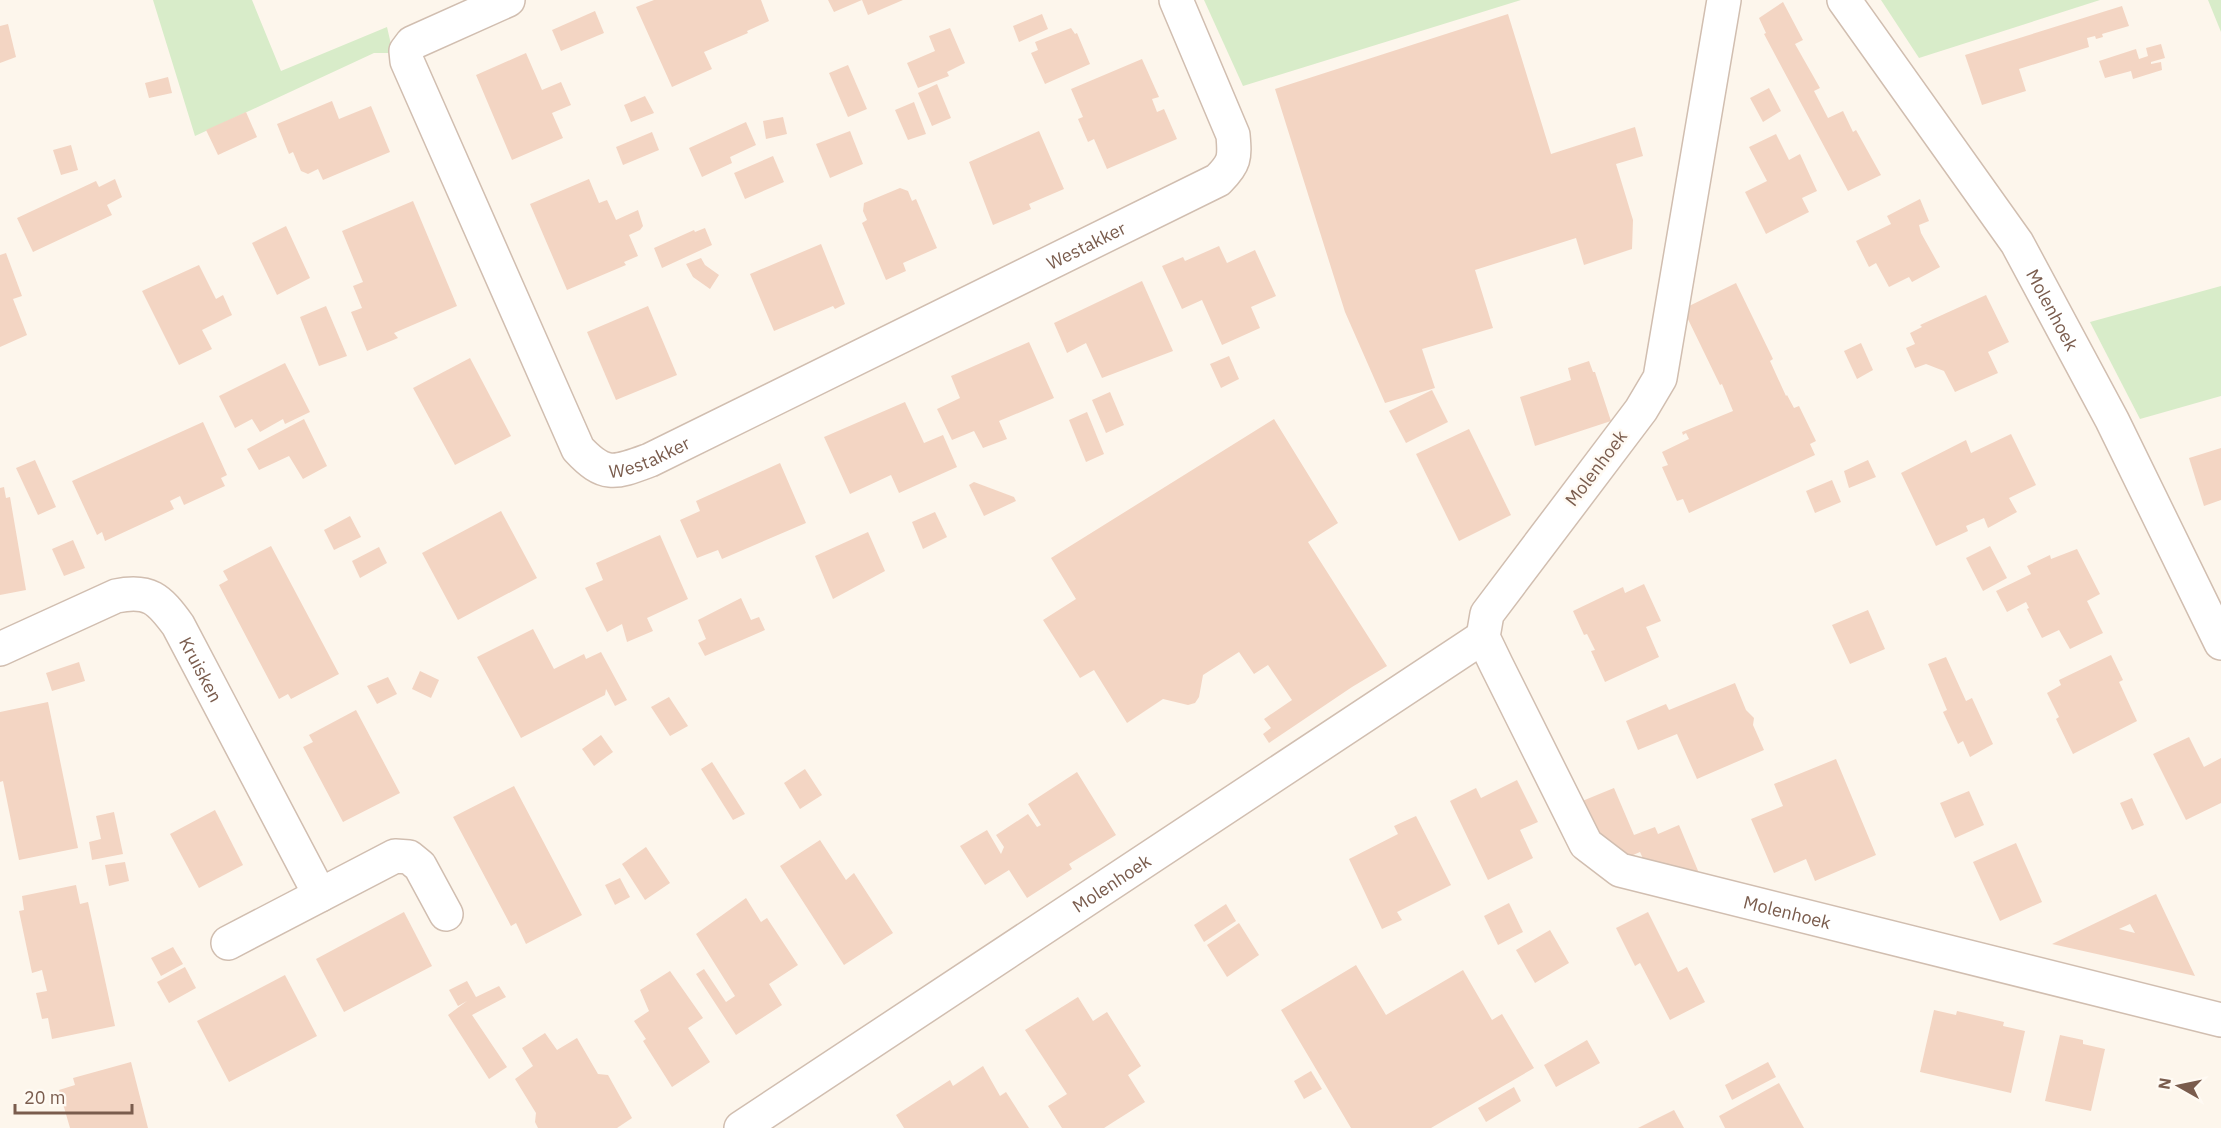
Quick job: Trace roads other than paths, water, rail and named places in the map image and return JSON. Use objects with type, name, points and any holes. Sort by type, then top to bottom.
[{"type":"street","name":"Westakker","points":[[508,0],[411,43],[406,51],[407,61],[578,450],[591,463],[607,471],[624,470],[650,460],[1218,180],[1229,169],[1235,157],[1233,135],[1176,0]]},
{"type":"street","name":"Molenhoek","points":[[1724,0],[1660,378],[1641,410],[1487,614],[1483,637],[1586,844],[1620,870],[2221,1020]]},
{"type":"street","name":"Molenhoek","points":[[1844,0],[2017,243],[2112,420],[2221,643]]},
{"type":"street","name":"Kruisken","points":[[0,649],[116,596],[132,592],[150,595],[165,607],[178,625],[320,895]]},
{"type":"street","name":"Molenhoek","points":[[741,1128],[1483,637]]},
{"type":"street","points":[[228,943],[395,856],[409,857],[420,866],[446,914]]}]
